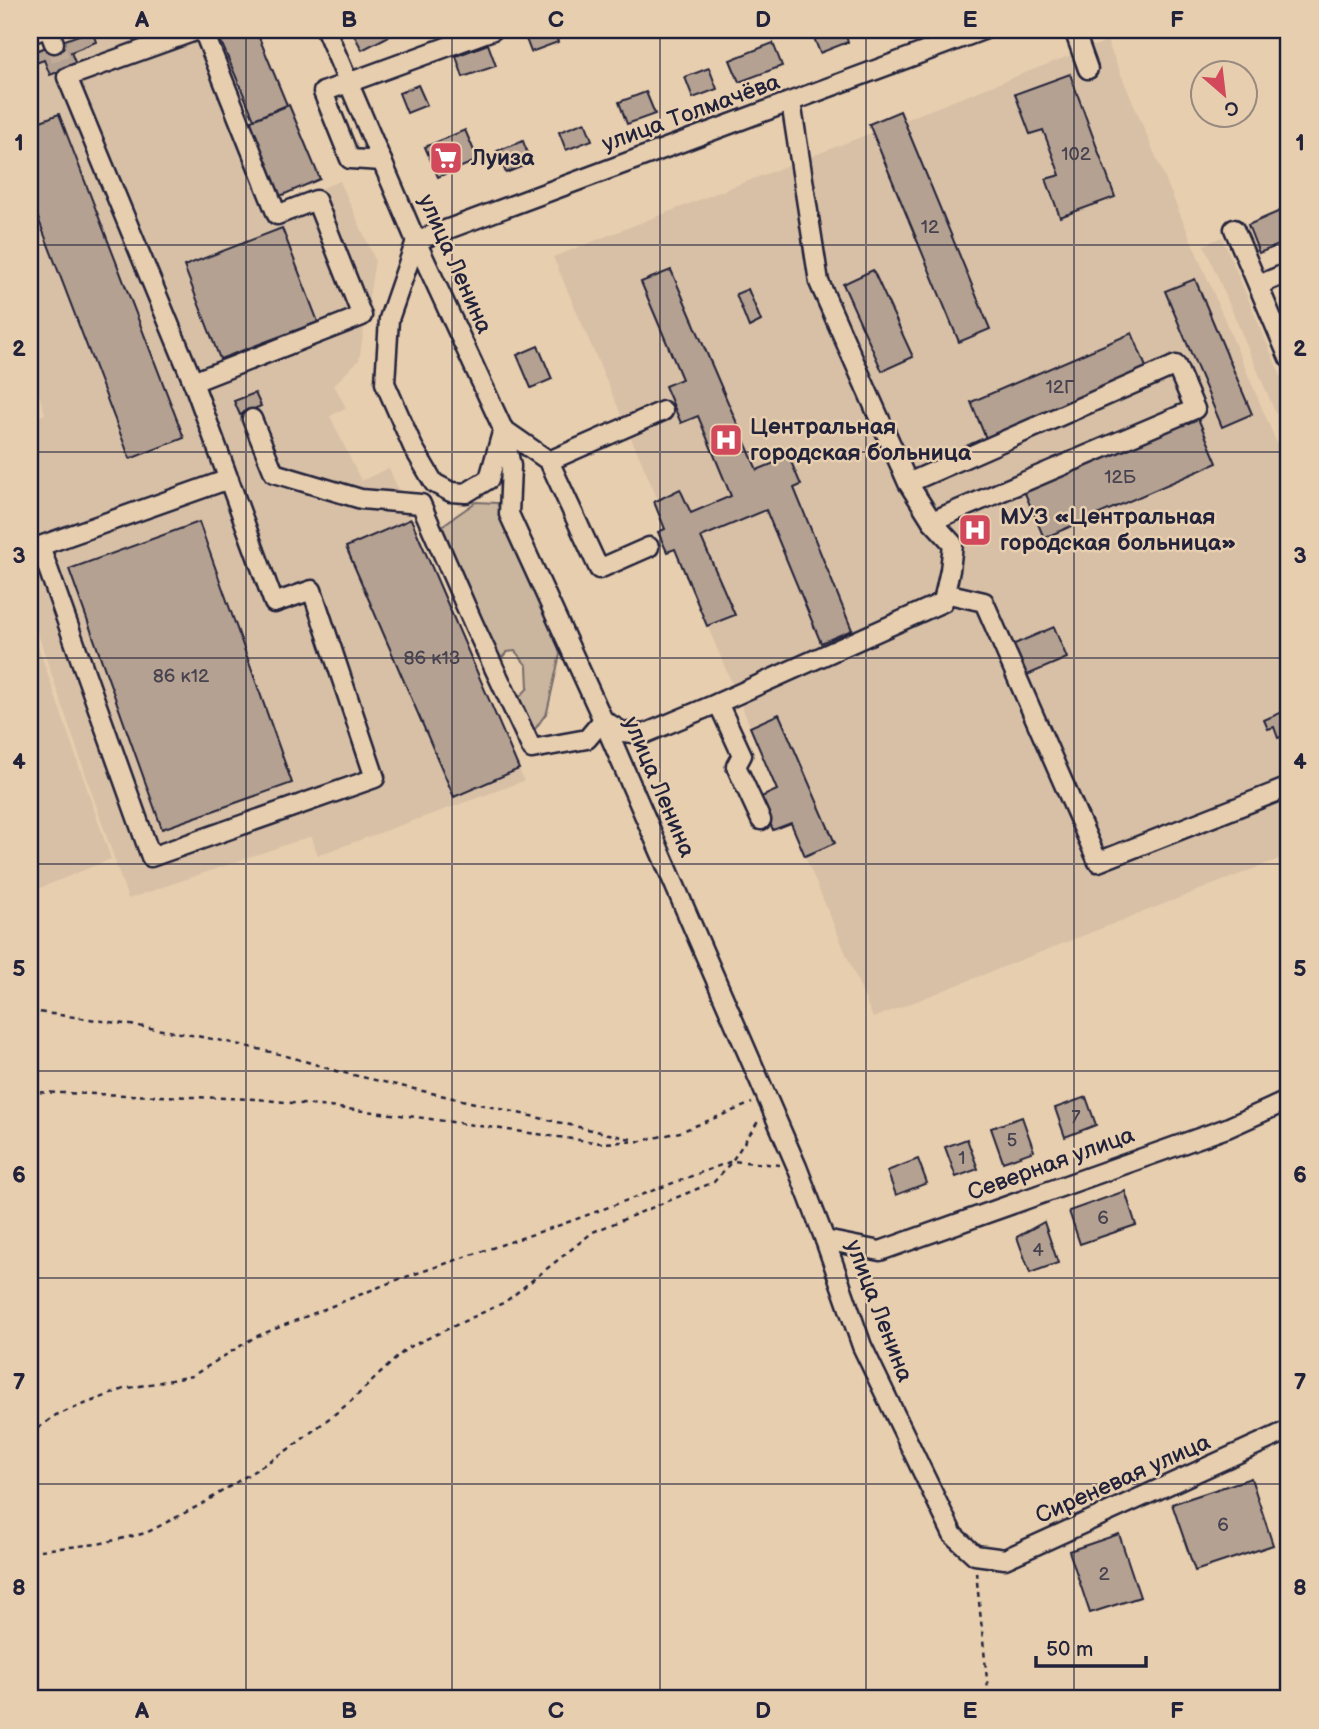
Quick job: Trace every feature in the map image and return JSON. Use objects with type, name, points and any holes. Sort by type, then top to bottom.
[{"type":"street","points":[[30,34],[41,30]]},
{"type":"street","points":[[193,382],[362,316],[316,200],[277,215],[200,30],[66,73],[193,382],[229,479],[274,603],[312,590],[375,778],[151,858],[40,547],[229,479]]},
{"type":"street","name":"улица Ленина","points":[[326,30],[416,241],[503,429],[510,466],[509,514],[603,720],[797,1167],[862,1346],[953,1535],[975,1555]]},
{"type":"street","points":[[382,161],[350,159],[323,92],[492,30]]},
{"type":"street","points":[[1074,30],[1088,69]]},
{"type":"street","name":"улица Толмачёва","points":[[416,241],[971,32]]},
{"type":"street","points":[[252,419],[274,473],[361,499],[421,504],[532,749],[587,739],[603,720],[623,732],[644,734],[943,603],[953,544],[932,521],[908,482],[819,282],[791,102]]},
{"type":"street","points":[[1234,229],[1289,358]]},
{"type":"street","points":[[416,241],[389,319],[385,383],[400,419],[434,483],[450,492],[466,493],[489,479],[503,429],[549,460],[599,569],[649,547]]},
{"type":"street","points":[[1259,285],[1289,272]]},
{"type":"street","points":[[908,482],[1176,365],[1195,409],[932,521]]},
{"type":"street","points":[[549,460],[663,411]]},
{"type":"street","points":[[945,593],[984,602],[1098,862],[1289,787]]},
{"type":"street","points":[[718,703],[741,755],[736,766],[761,820]]},
{"type":"street","name":"Северная улица","points":[[825,1240],[880,1251],[1227,1128],[1289,1100]]},
{"type":"street","name":"Сиреневая улица","points":[[975,1555],[1006,1559],[1289,1430]]},
{"type":"path","points":[[30,1011],[137,1025],[292,1056],[337,1070],[641,1141]]},
{"type":"path","points":[[30,1092],[257,1099],[409,1116],[601,1143],[641,1141],[680,1132],[756,1101],[768,1101],[755,1128],[714,1182],[593,1232],[505,1302],[407,1348],[349,1403],[292,1447],[202,1504],[146,1533],[98,1544],[30,1551]]},
{"type":"path","points":[[30,1434],[56,1415],[124,1389],[192,1376],[255,1337],[394,1281],[563,1224],[732,1161],[797,1167]]},
{"type":"path","points":[[975,1555],[989,1699]]},
{"type":"shaded area","points":[[89,30],[190,30],[266,211],[340,181],[375,260],[359,360],[334,385],[346,408],[330,416],[361,481],[389,468],[524,781],[318,855],[311,836],[128,899],[30,611],[30,420],[45,414],[30,366],[30,53]]},
{"type":"shaded area","name":"МУЗ «Центральная городская больница»","points":[[1107,41],[1289,472],[1289,855],[873,1018],[791,823],[773,830],[759,798],[777,789],[675,550],[667,552],[658,532],[665,528],[654,502],[658,500],[553,257]]},
{"type":"shaded area","points":[[1222,237],[1289,395],[1289,408],[1276,414],[1204,245]]},
{"type":"shaded area","points":[[476,502],[497,503],[556,630],[560,654],[547,712],[531,735],[515,702],[528,688],[527,666],[515,651],[507,652],[497,663],[436,534],[443,525]]},
{"type":"shaded area","points":[[30,622],[111,859],[30,892]]},
{"type":"building","points":[[92,30],[96,42],[71,52],[76,65],[50,75],[44,60],[30,65],[30,53]]},
{"type":"building","points":[[216,30],[256,30],[287,105],[254,119]]},
{"type":"building","points":[[388,30],[391,35],[362,50],[352,31]]},
{"type":"building","points":[[554,30],[558,42],[531,52],[523,31]]},
{"type":"building","points":[[811,30],[844,30],[848,42],[820,53]]},
{"type":"building","points":[[773,43],[782,66],[739,82],[730,60]]},
{"type":"building","points":[[488,44],[496,66],[463,77],[456,56]]},
{"type":"building","points":[[709,68],[717,89],[693,98],[685,77]]},
{"type":"building","points":[[1070,74],[1115,197],[1060,217],[1046,179],[1060,175],[1043,130],[1030,134],[1015,94]]},
{"type":"building","points":[[418,85],[427,105],[407,113],[399,93]]},
{"type":"building","points":[[646,92],[655,114],[627,124],[619,102]]},
{"type":"building","points":[[289,105],[320,179],[278,197],[247,122]]},
{"type":"building","points":[[900,111],[990,329],[959,342],[869,124]]},
{"type":"building","points":[[59,114],[184,438],[130,459],[30,197],[30,125]]},
{"type":"building","points":[[585,122],[592,140],[566,150],[559,132]]},
{"type":"building","points":[[465,130],[478,160],[438,177],[425,147]]},
{"type":"building","points":[[523,141],[531,163],[506,173],[497,151]]},
{"type":"building","points":[[1289,207],[1289,241],[1259,253],[1248,225]]},
{"type":"building","points":[[282,228],[318,322],[220,359],[184,266]]},
{"type":"building","name":"Центральная городская больница","points":[[671,270],[757,470],[789,457],[801,485],[794,488],[852,630],[821,643],[766,510],[701,537],[735,615],[707,626],[675,549],[667,552],[658,532],[665,529],[654,502],[680,489],[691,513],[731,496],[698,416],[681,423],[665,386],[682,379],[641,282]]},
{"type":"building","points":[[873,270],[913,357],[882,371],[843,284]]},
{"type":"building","points":[[1195,279],[1252,414],[1222,427],[1165,291]]},
{"type":"building","points":[[748,289],[761,321],[749,327],[736,294]]},
{"type":"building","points":[[1132,333],[1148,372],[987,441],[971,402]]},
{"type":"building","points":[[538,346],[552,379],[531,388],[517,355]]},
{"type":"building","points":[[255,393],[261,406],[240,415],[234,401]]},
{"type":"building","points":[[1197,416],[1217,463],[1044,538],[1024,491]]},
{"type":"building","points":[[411,519],[519,769],[454,797],[346,547]]},
{"type":"building","points":[[199,522],[292,783],[162,829],[69,569]]},
{"type":"building","points":[[1054,627],[1067,658],[1025,676],[1012,645]]},
{"type":"building","points":[[1289,709],[1289,734],[1278,738],[1274,727],[1268,729],[1264,720]]},
{"type":"building","points":[[779,714],[835,843],[805,856],[791,823],[773,830],[759,798],[777,790],[750,727]]},
{"type":"building","points":[[1086,1097],[1096,1125],[1065,1137],[1055,1108]]},
{"type":"building","points":[[1022,1117],[1034,1151],[1003,1162],[991,1128]]},
{"type":"building","points":[[967,1139],[978,1169],[956,1177],[945,1147]]},
{"type":"building","points":[[918,1159],[927,1183],[896,1195],[887,1171]]},
{"type":"building","points":[[1125,1191],[1136,1225],[1080,1244],[1069,1211]]},
{"type":"building","points":[[1044,1222],[1058,1263],[1030,1273],[1017,1237]]},
{"type":"building","points":[[1251,1478],[1273,1545],[1195,1571],[1172,1504]]},
{"type":"building","points":[[1119,1534],[1140,1597],[1090,1613],[1069,1551]]},
{"type":"tunnel","points":[[54,43],[64,69]]},
{"type":"place","name":"Луиза","points":[[446,158]]},
{"type":"place","name":"Центральная городская больница","points":[[726,440]]},
{"type":"place","name":"МУЗ «Центральная городская больница»","points":[[975,530]]}]
